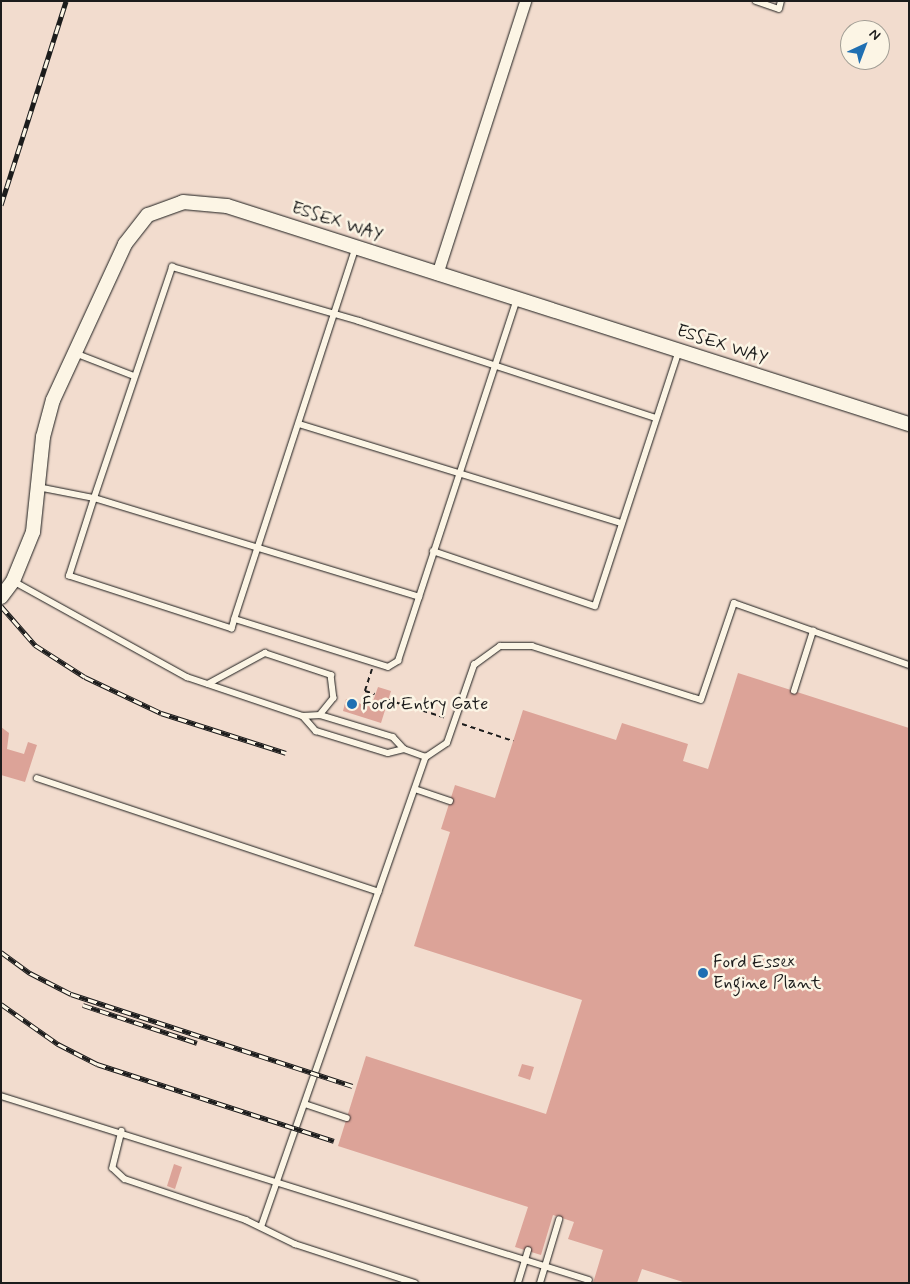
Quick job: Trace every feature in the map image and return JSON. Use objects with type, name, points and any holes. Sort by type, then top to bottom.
[{"type":"street","points":[[437,274],[524,1]]},
{"type":"street","name":"ESSEX WAY","points":[[1,597],[13,581],[33,532],[50,409],[125,244],[148,215],[184,202],[227,206],[909,424]]},
{"type":"lane","points":[[756,1],[779,9],[781,1]]},
{"type":"lane","points":[[356,248],[334,314],[232,629],[69,576],[134,376],[172,268],[334,314],[656,418]]},
{"type":"lane","points":[[235,619],[388,667],[398,661],[517,299]]},
{"type":"lane","points":[[433,551],[596,606],[620,523],[679,351]]},
{"type":"lane","points":[[75,352],[134,376]]},
{"type":"lane","points":[[299,424],[620,523]]},
{"type":"lane","points":[[38,487],[94,498],[419,597]]},
{"type":"lane","points":[[13,581],[140,654],[208,684],[303,716],[320,715],[394,738],[404,749],[426,757]]},
{"type":"lane","points":[[262,1227],[426,757],[447,743],[474,665],[500,646],[532,646],[701,700],[734,603],[909,665]]},
{"type":"lane","points":[[794,691],[813,631]]},
{"type":"lane","points":[[208,684],[266,653],[331,676],[334,698],[320,715]]},
{"type":"lane","points":[[303,716],[316,730],[388,753],[404,749]]},
{"type":"lane","points":[[37,778],[379,892]]},
{"type":"lane","points":[[415,789],[450,801]]},
{"type":"lane","points":[[1,1096],[122,1131],[589,1280]]},
{"type":"lane","points":[[305,1104],[346,1118]]},
{"type":"lane","points":[[122,1131],[113,1168],[125,1179],[262,1227],[295,1244],[415,1283]]},
{"type":"lane","points":[[540,1283],[559,1220]]},
{"type":"lane","points":[[518,1283],[528,1251]]},
{"type":"path","points":[[374,662],[365,691],[375,694]]},
{"type":"path","points":[[388,700],[446,718]]},
{"type":"path","points":[[462,724],[513,741]]},
{"type":"shaded area","points":[[1,1],[909,1],[909,1283],[1,1283]]},
{"type":"building","name":"Ford Essex Engine Plant","points":[[738,673],[909,728],[909,1283],[686,1283],[642,1269],[637,1283],[593,1283],[603,1250],[568,1239],[574,1222],[553,1215],[541,1255],[515,1247],[528,1207],[338,1146],[366,1056],[546,1114],[582,1000],[414,946],[450,832],[441,829],[455,785],[495,798],[523,710],[616,740],[622,723],[688,744],[683,761],[708,769]]},
{"type":"building","name":"Ford Entry Gate","points":[[378,687],[391,691],[381,723],[343,711],[346,699],[371,707]]},
{"type":"building","points":[[1,727],[9,733],[7,749],[24,754],[28,742],[37,745],[25,782],[1,775]]},
{"type":"building","points":[[522,1064],[534,1067],[530,1080],[518,1076]]},
{"type":"building","points":[[174,1164],[182,1167],[175,1189],[167,1186]]},
{"type":"railway","points":[[1,205],[66,1]]},
{"type":"railway","points":[[1,606],[35,645],[85,677],[161,713],[286,753]]},
{"type":"railway","points":[[1,952],[30,973],[71,994],[352,1086]]},
{"type":"railway","points":[[1,1004],[58,1044],[97,1064],[334,1141]]},
{"type":"railway","points":[[83,1005],[197,1043]]},
{"type":"place","name":"Ford Entry Gate","points":[[352,704]]},
{"type":"place","name":"Ford Essex Engine Plant","points":[[703,973]]}]
